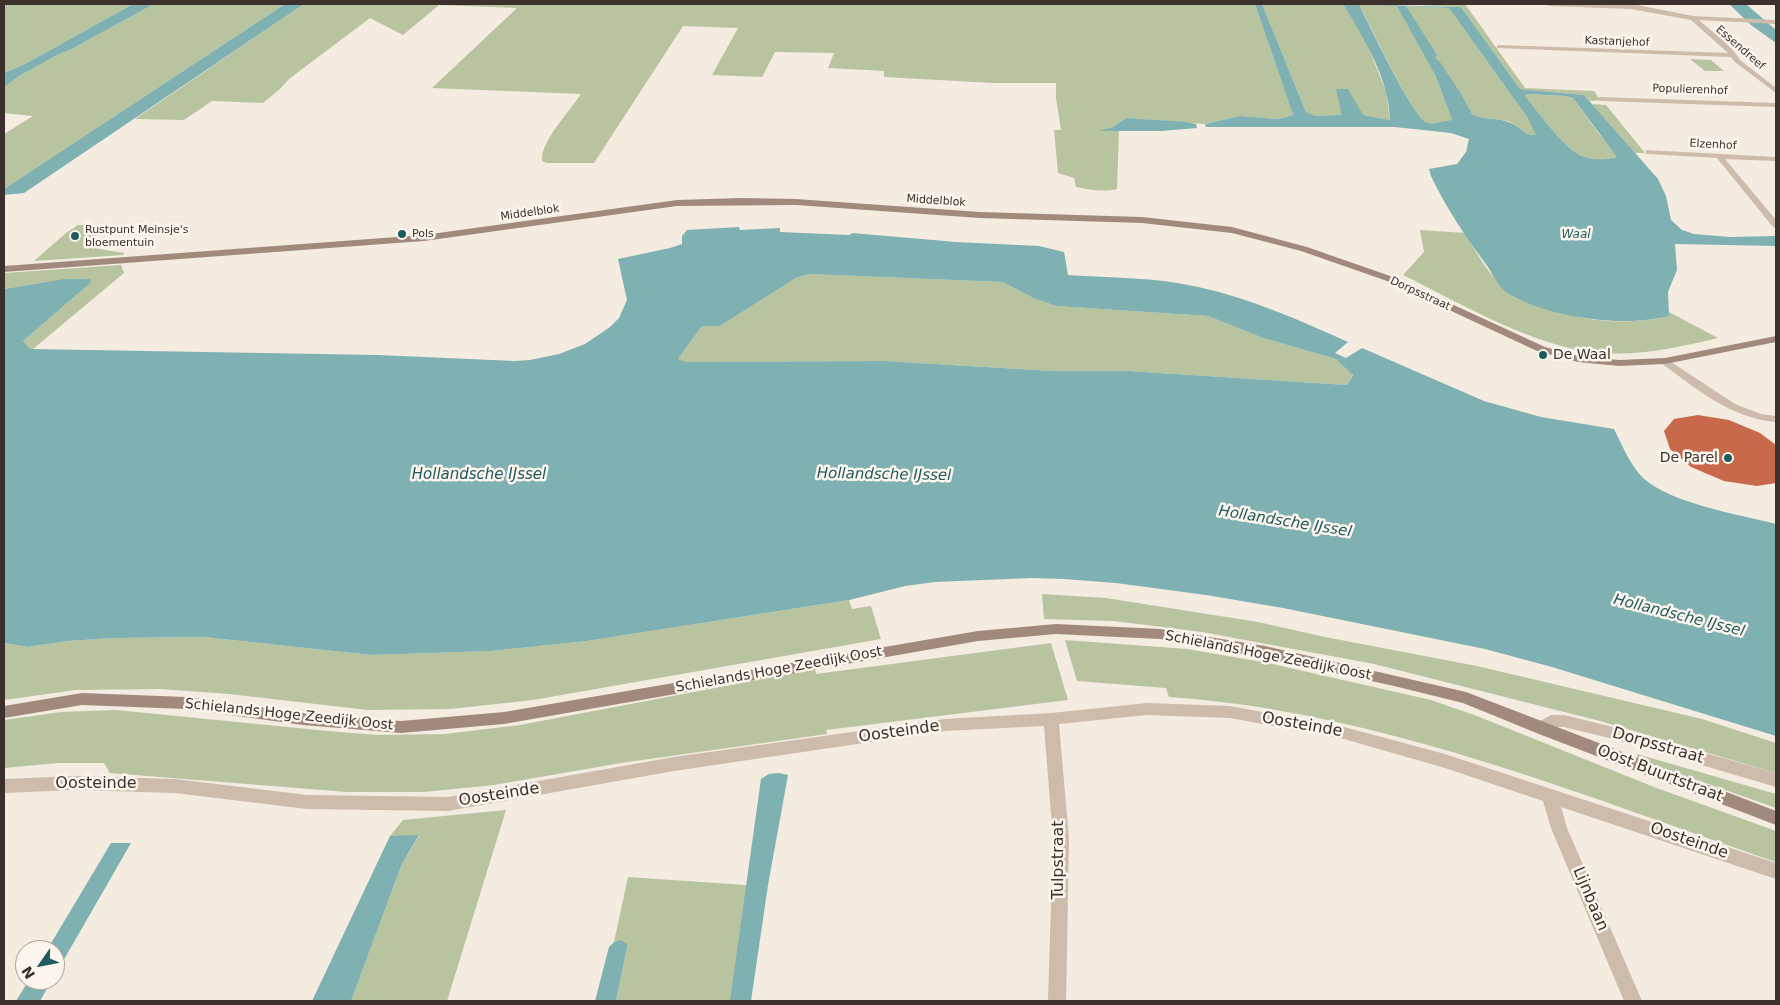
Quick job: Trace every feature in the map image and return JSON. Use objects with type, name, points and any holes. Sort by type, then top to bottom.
[{"type":"street","points":[[1549,4],[1630,6],[1693,18],[1774,22]]},
{"type":"street","points":[[1666,4],[1677,15]]},
{"type":"street","name":"Essendreef","points":[[1693,18],[1735,55],[1737,61],[1776,91]]},
{"type":"street","name":"Kastanjehof","points":[[1499,47],[1735,55]]},
{"type":"street","name":"Populierenhof","points":[[1602,99],[1776,105]]},
{"type":"street","name":"Elzenhof","points":[[1649,152],[1776,160]]},
{"type":"street","points":[[1720,156],[1728,170],[1776,225]]},
{"type":"street","name":"Middelblok","points":[[4,270],[424,238],[677,203],[796,202],[980,215],[1060,216]]},
{"type":"street","name":"Dorpsstraat","points":[[1060,216],[1183,223],[1232,230],[1262,237],[1304,249],[1390,279],[1541,349],[1578,359],[1619,363],[1665,361],[1776,339]]},
{"type":"street","points":[[1665,361],[1734,408],[1763,419],[1776,419]]},
{"type":"street","name":"Schielands Hoge Zeedijk Oost","points":[[4,712],[82,699],[110,700],[186,703],[303,719],[401,727],[504,718],[978,636],[1056,629],[1160,634],[1265,652],[1466,698],[1544,730]]},
{"type":"street","name":"Oosteinde","points":[[4,786],[75,783],[175,786],[307,802],[448,804],[674,764],[945,725],[1051,719],[1147,709],[1230,712],[1344,732],[1445,761],[1776,871]]},
{"type":"street","name":"Tulpstraat","points":[[1051,719],[1061,839],[1057,1001]]},
{"type":"street","name":"Dorpsstraat","points":[[1544,730],[1545,725],[1551,721],[1564,721],[1617,734],[1776,780]]},
{"type":"street","name":"Oost Buurtstraat","points":[[1544,730],[1776,818]]},
{"type":"street","name":"Lijnbaan","points":[[1550,796],[1559,828],[1633,1001]]},
{"type":"green space","points":[[4,4],[133,4],[25,64],[4,73]]},
{"type":"green space","points":[[154,4],[285,4],[4,189],[4,134],[33,116],[4,113],[4,87],[19,76]]},
{"type":"green space","points":[[304,4],[1255,4],[1293,115],[1278,119],[1240,116],[1205,124],[1126,118],[1113,127],[1102,131],[1119,131],[1117,189],[1086,189],[1076,187],[1074,178],[1058,173],[1054,130],[1061,130],[1056,98],[1056,83],[993,83],[884,77],[884,71],[828,68],[834,53],[775,52],[762,77],[712,75],[738,28],[683,26],[594,163],[547,163],[542,161],[546,145],[581,94],[432,88],[517,8],[439,5],[403,35],[370,18],[289,79],[263,103],[212,101],[184,120],[135,119]]},
{"type":"green space","points":[[1262,4],[1343,4],[1366,42],[1386,91],[1390,120],[1363,115],[1316,116],[1306,112]]},
{"type":"green space","points":[[1359,4],[1397,5],[1436,77],[1452,120],[1429,123],[1420,116],[1401,87]]},
{"type":"green space","points":[[1396,4],[1465,4],[1525,88],[1594,91],[1600,100],[1590,101],[1584,95],[1520,89],[1461,7]]},
{"type":"green space","points":[[1406,6],[1449,8],[1527,117],[1537,135],[1528,134],[1508,121],[1472,114],[1462,95],[1440,63],[1436,61]]},
{"type":"green space","points":[[1690,59],[1711,60],[1724,71],[1705,71]]},
{"type":"green space","points":[[1526,94],[1573,98],[1599,134],[1618,155],[1617,157],[1595,159],[1575,152],[1552,129],[1525,96]]},
{"type":"green space","points":[[1592,104],[1606,105],[1645,153],[1635,153]]},
{"type":"green space","points":[[78,225],[104,225],[93,240],[94,245],[99,249],[124,253],[123,255],[34,261],[66,233]]},
{"type":"green space","points":[[1420,230],[1465,233],[1483,263],[1495,278],[1513,291],[1554,311],[1578,317],[1625,321],[1669,316],[1669,312],[1718,338],[1660,350],[1616,354],[1576,349],[1525,334],[1403,275],[1424,252]]},
{"type":"green space","points":[[121,265],[124,273],[33,349],[30,349],[23,341],[87,286],[63,279],[4,289],[4,273]]},
{"type":"green space","points":[[809,274],[1003,282],[1033,298],[1056,306],[1208,316],[1263,338],[1336,359],[1353,374],[1347,385],[1128,371],[1054,371],[884,361],[687,362],[678,359],[702,326],[720,326],[796,278]]},
{"type":"green space","points":[[1042,594],[1106,598],[1258,622],[1325,637],[1477,666],[1702,719],[1776,743],[1776,773],[1600,721],[1374,664],[1202,632],[1114,621],[1044,619]]},
{"type":"green space","points":[[849,600],[852,609],[871,606],[881,639],[533,700],[450,709],[368,710],[229,694],[161,689],[76,690],[4,700],[4,643],[27,647],[68,641],[114,638],[204,637],[371,655],[491,651],[587,641]]},
{"type":"green space","points":[[1065,640],[1187,649],[1268,663],[1431,700],[1477,716],[1654,787],[1776,831],[1776,862],[1553,784],[1401,738],[1324,719],[1247,705],[1169,697],[1166,688],[1077,681]]},
{"type":"green space","points":[[1051,643],[1068,700],[826,730],[827,734],[621,763],[494,785],[424,792],[347,792],[110,773],[104,763],[58,763],[4,768],[4,720],[61,712],[116,710],[378,735],[445,734],[520,725],[815,669],[816,674]]},
{"type":"green space","points":[[1637,754],[1776,794],[1776,808],[1638,759]]},
{"type":"green space","points":[[506,810],[447,1001],[351,1001],[402,864],[419,836],[390,836],[403,820]]},
{"type":"green space","points":[[628,877],[760,886],[750,1001],[616,1001],[627,948],[620,940],[614,942]]},
{"type":"water","points":[[133,4],[154,4],[19,76],[4,87],[4,73],[25,64]]},
{"type":"water","points":[[285,4],[304,4],[24,193],[4,195],[4,189]]},
{"type":"water","name":"Waal","points":[[1255,4],[1262,4],[1306,112],[1316,116],[1342,115],[1336,89],[1348,89],[1363,115],[1390,120],[1389,104],[1374,59],[1343,4],[1359,4],[1411,103],[1419,116],[1426,122],[1432,123],[1452,120],[1436,77],[1397,6],[1374,5],[1461,7],[1520,89],[1584,95],[1658,179],[1666,196],[1671,220],[1682,230],[1694,234],[1730,237],[1776,236],[1776,246],[1675,244],[1677,270],[1668,292],[1669,316],[1630,321],[1608,321],[1563,314],[1523,301],[1503,290],[1443,200],[1429,169],[1457,164],[1466,152],[1469,139],[1451,133],[1395,127],[1206,127],[1205,124],[1240,116],[1278,119],[1293,115]],"holes":[[[1406,6],[1449,8],[1527,117],[1536,135],[1525,133],[1506,121],[1482,118],[1472,114],[1462,95],[1440,62],[1435,58],[1437,55]],[[1526,94],[1573,98],[1617,157],[1595,159],[1575,152],[1559,138],[1525,96]]]},
{"type":"water","points":[[1729,4],[1746,4],[1776,30],[1776,43],[1751,25]]},
{"type":"water","points":[[1126,118],[1186,122],[1196,124],[1197,128],[1161,131],[1099,131],[1113,127]]},
{"type":"water","name":"Hollandsche IJssel","points":[[739,227],[740,230],[780,228],[780,232],[850,235],[852,233],[956,242],[1039,246],[1064,252],[1068,275],[1166,281],[1236,297],[1274,310],[1348,342],[1335,353],[1346,358],[1362,348],[1484,401],[1541,417],[1614,429],[1634,467],[1643,478],[1655,487],[1671,495],[1706,507],[1776,524],[1776,736],[1552,667],[1485,649],[1283,608],[1206,595],[1116,583],[1064,579],[1032,578],[935,582],[905,586],[849,600],[587,641],[491,651],[371,655],[204,637],[114,638],[68,641],[27,647],[4,643],[4,289],[63,279],[90,279],[91,282],[87,286],[23,341],[30,349],[378,355],[530,360],[559,354],[585,344],[610,327],[619,318],[627,300],[618,259],[682,244],[682,236],[687,230]],"holes":[[[809,274],[1003,282],[1033,298],[1056,306],[1208,316],[1263,338],[1336,359],[1353,375],[1347,385],[1128,371],[1053,371],[884,361],[687,362],[678,359],[702,326],[720,326],[796,278]]]},
{"type":"water","points":[[779,773],[788,775],[768,885],[751,1001],[730,1001],[761,779],[769,774]]},
{"type":"water","points":[[419,835],[402,864],[351,1001],[312,1001],[390,836]]},
{"type":"water","points":[[111,843],[131,843],[65,958],[65,940],[53,940]]},
{"type":"water","points":[[620,940],[627,944],[627,948],[616,1001],[595,1001],[609,947],[614,942]]},
{"type":"water","points":[[23,990],[46,990],[40,1001],[16,1001]]},
{"type":"building","name":"De Parel","points":[[1698,415],[1729,420],[1760,433],[1776,445],[1776,483],[1757,486],[1724,481],[1691,467],[1670,449],[1664,431],[1674,419]]},
{"type":"place","name":"Pols","points":[[402,234]]},
{"type":"place","name":"Rustpunt Meinsje's bloementuin","points":[[75,236]]},
{"type":"place","name":"De Waal","points":[[1543,355]]},
{"type":"place","name":"De Parel","points":[[1728,458]]}]
